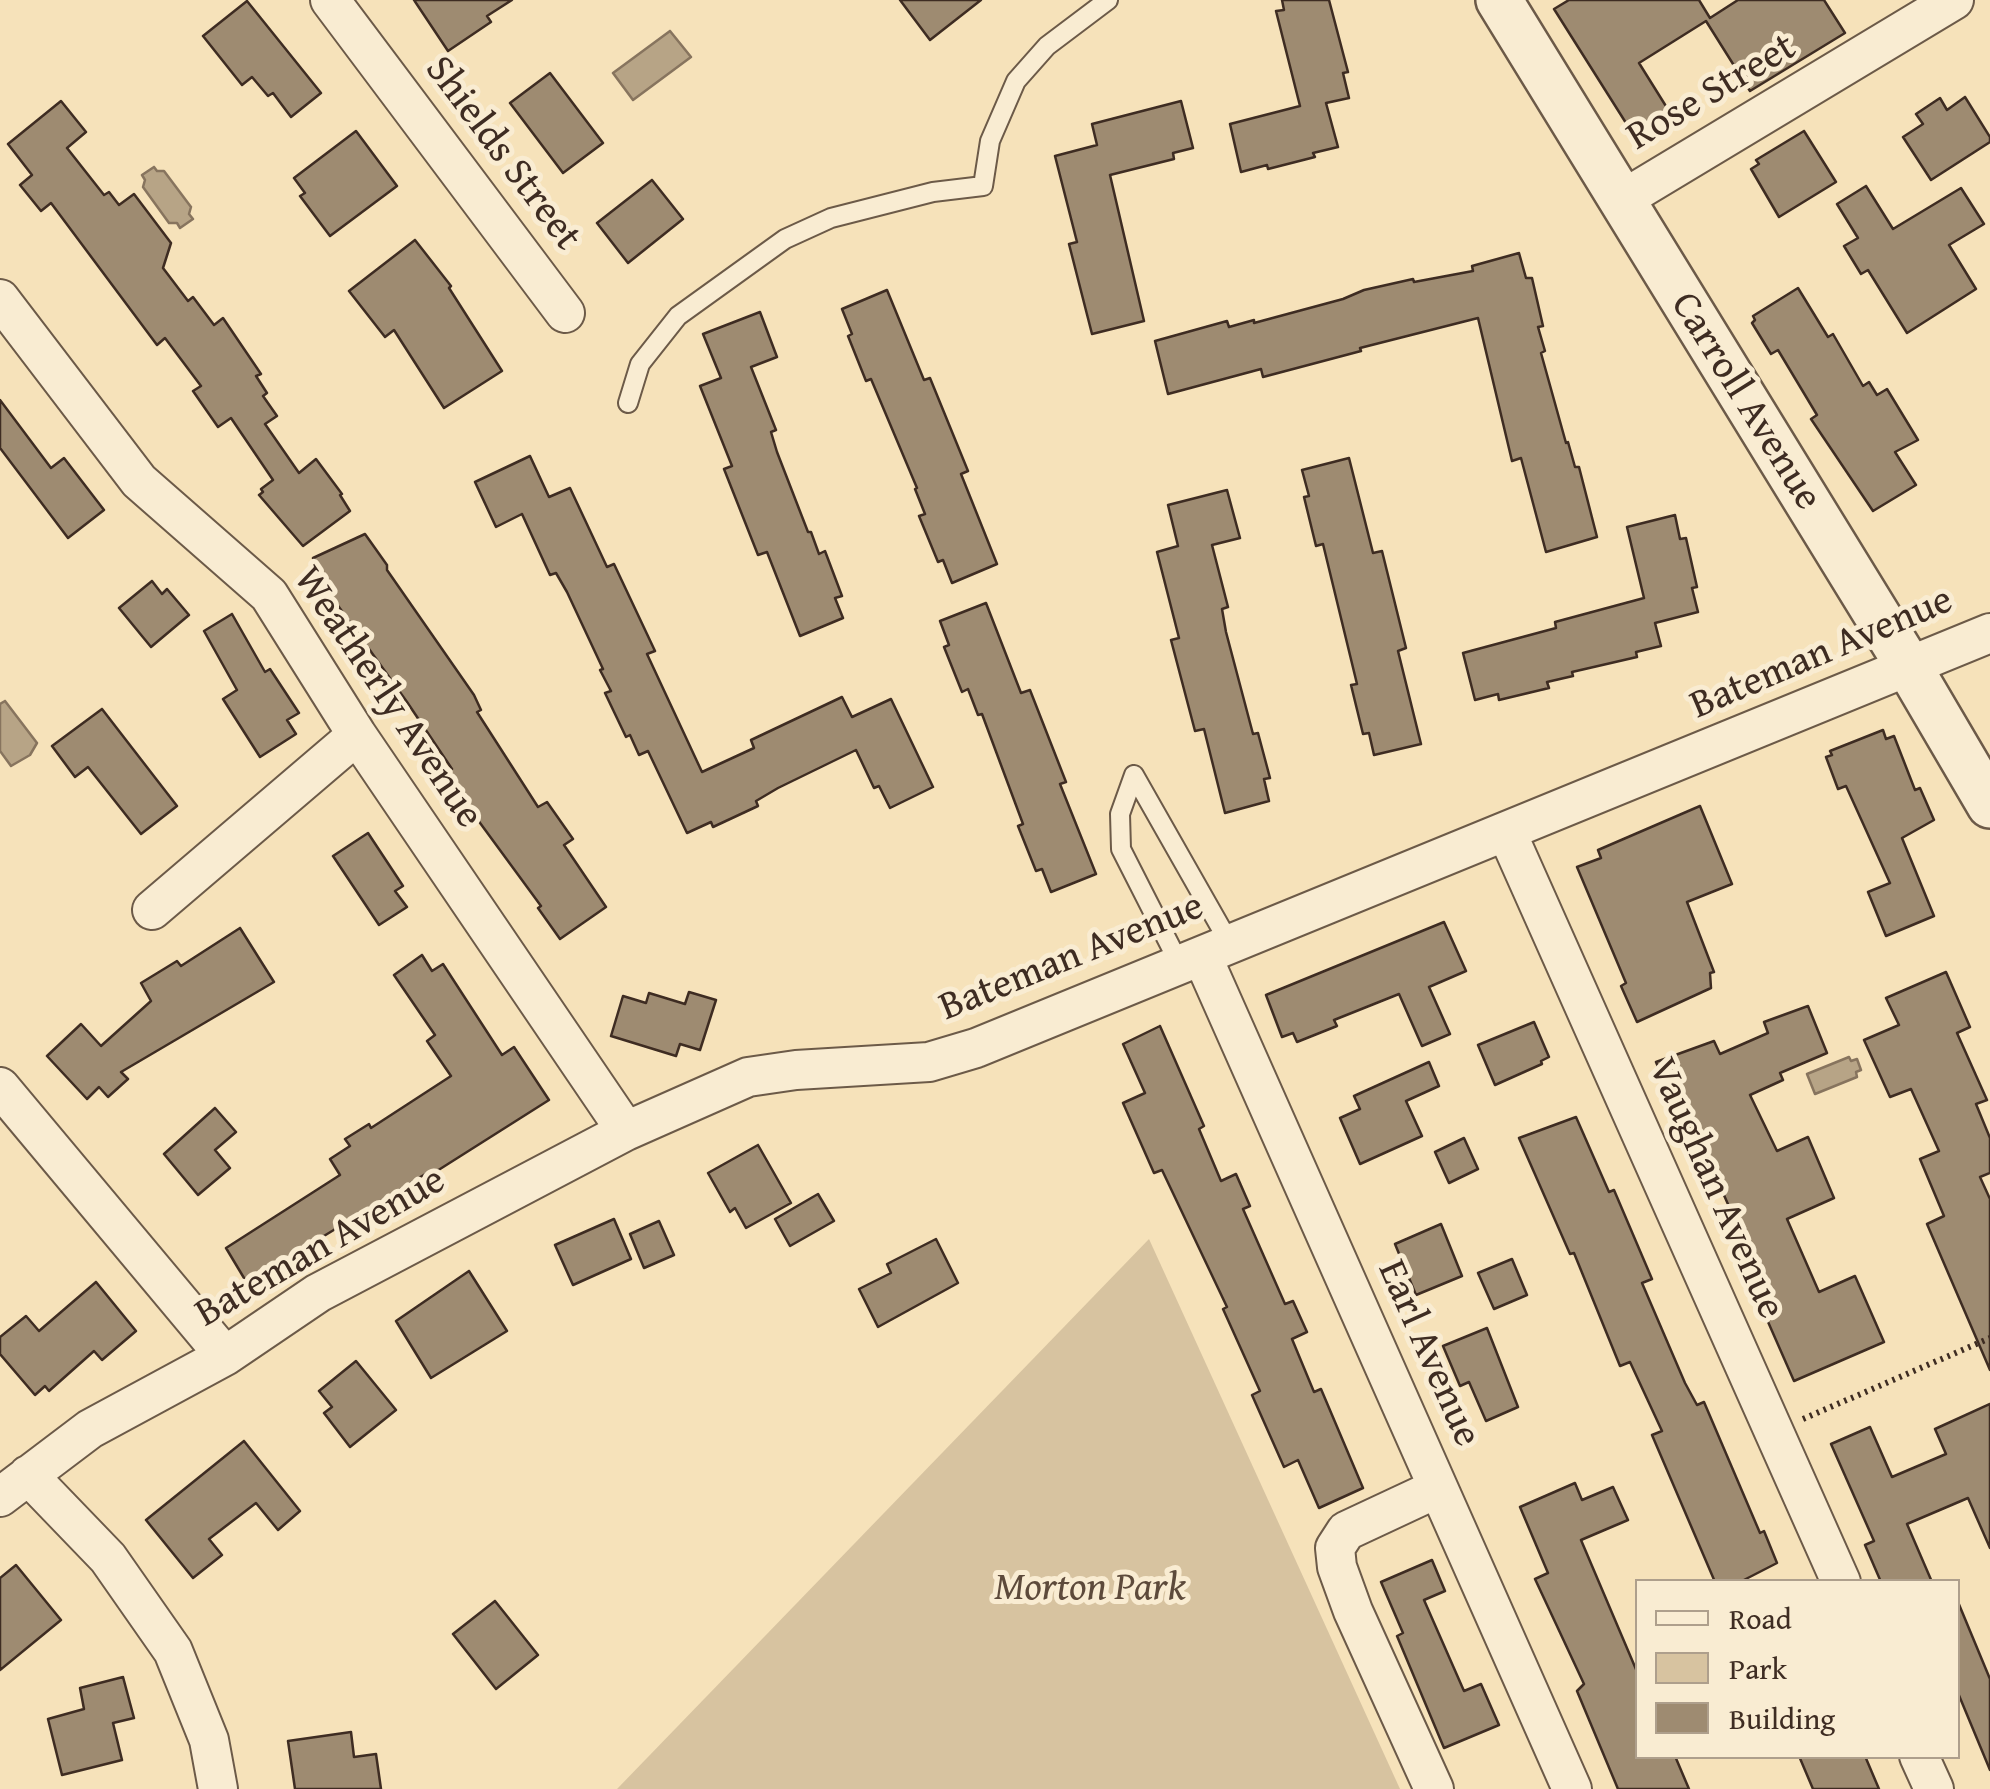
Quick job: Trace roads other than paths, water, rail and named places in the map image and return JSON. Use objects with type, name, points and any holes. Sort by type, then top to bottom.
[{"type":"street","name":"Shields Street","points":[[330,0],[565,313]]},
{"type":"street","name":"Carroll Avenue","points":[[1500,0],[1990,806]]},
{"type":"street","name":"Rose Street","points":[[1620,200],[1954,0]]},
{"type":"street","name":"Weatherly Avenue","points":[[0,300],[138,480],[269,595],[357,735],[626,1131]]},
{"type":"street","name":"Bateman Avenue","points":[[14,1486],[90,1429],[225,1356],[318,1292],[626,1131],[748,1077],[796,1070],[929,1062],[976,1048],[1990,633]]},
{"type":"street","points":[[152,910],[357,735]]},
{"type":"street","name":"Vaughan Avenue","points":[[1506,833],[1840,1579]]},
{"type":"street","name":"Earl Avenue","points":[[1204,955],[1572,1789]]},
{"type":"street","points":[[0,1087],[225,1356]]},
{"type":"street","points":[[14,1486],[108,1558],[173,1651],[209,1740],[218,1789]]},
{"type":"street","points":[[1434,1789],[1353,1612],[1337,1567],[1335,1548],[1346,1531],[1438,1488]]},
{"type":"street","points":[[1921,1759],[1934,1789]]},
{"type":"lane","points":[[628,403],[640,364],[678,316],[785,239],[831,218],[933,192],[983,186],[990,141],[1016,81],[1047,46],[1108,0]]},
{"type":"lane","points":[[1134,774],[1204,955],[1122,849],[1120,814],[1134,774]]},
{"type":"park label","name":"Morton Park","points":[[1090,1589]]}]
